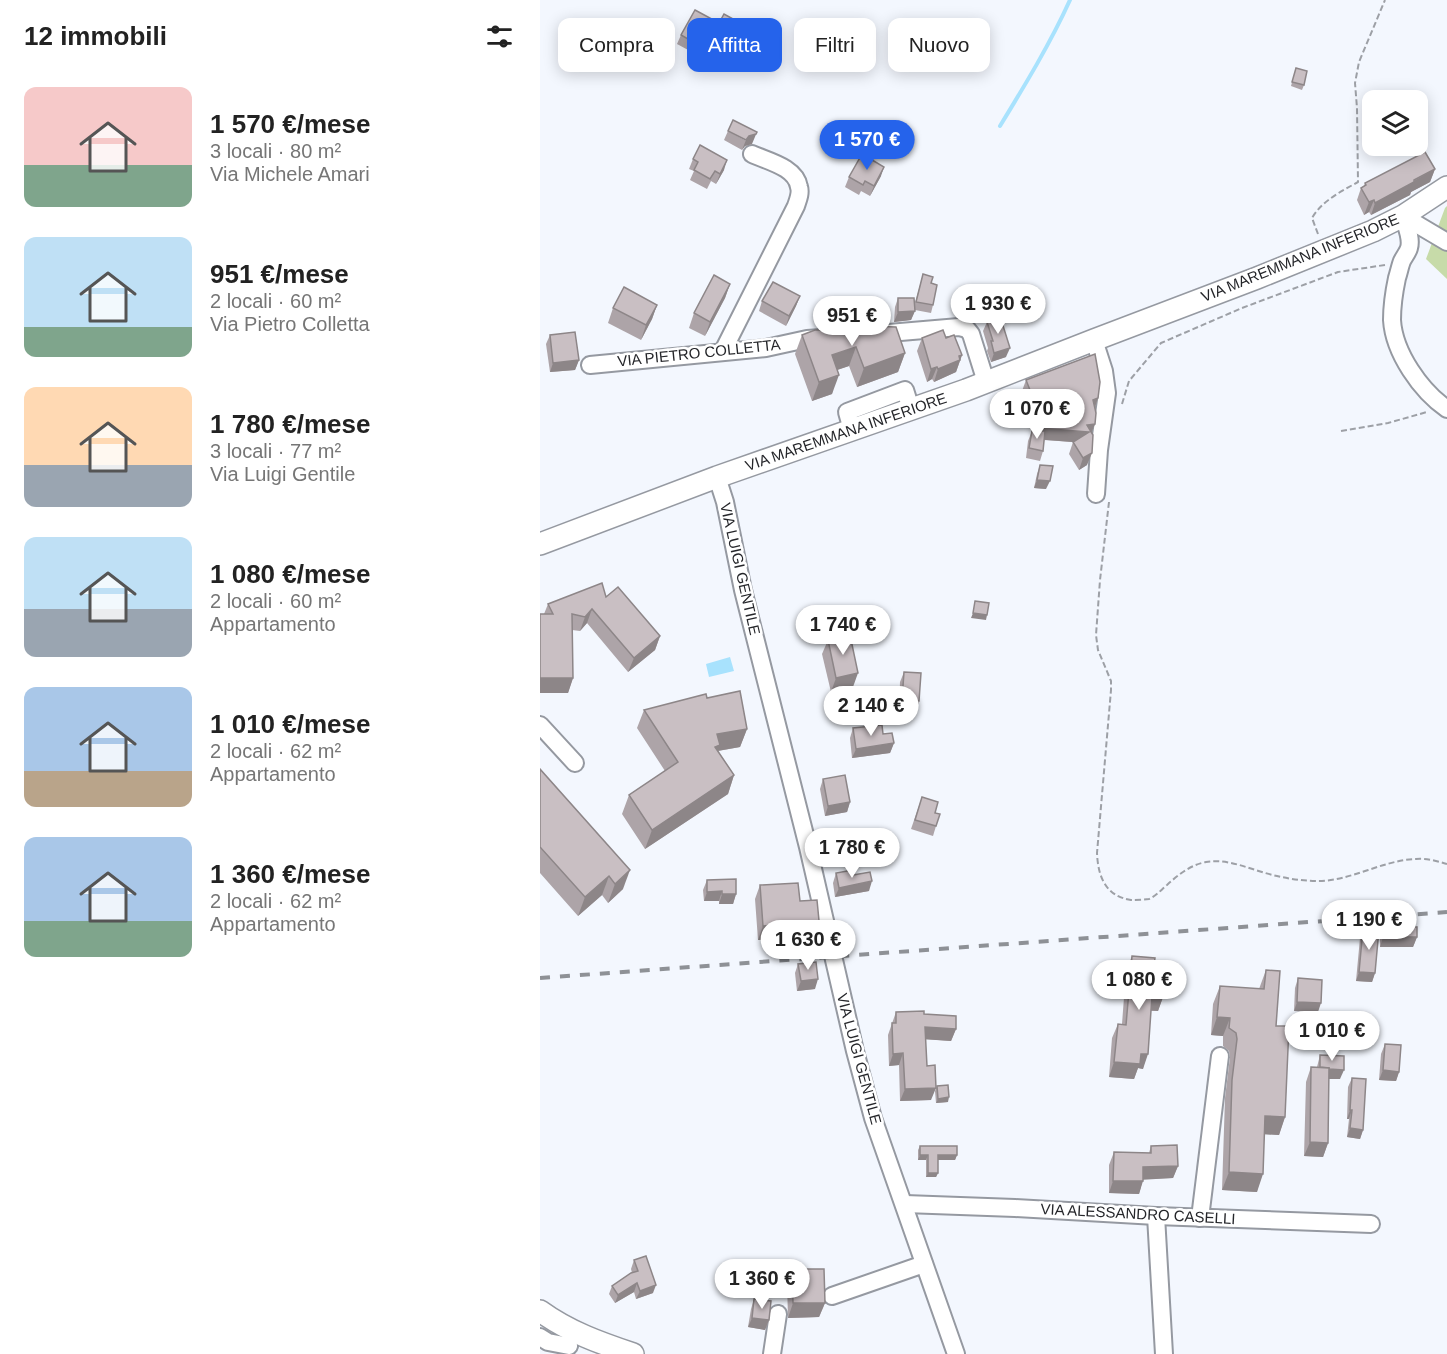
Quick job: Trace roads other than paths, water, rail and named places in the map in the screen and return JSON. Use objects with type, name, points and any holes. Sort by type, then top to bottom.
[{"type":"main road","name":"VIA MAREMMANA INFERIORE","points":[[540,544],[717,477],[986,382],[1257,278],[1373,231],[1403,216],[1447,186]]},
{"type":"main road","points":[[540,1311],[570,1344],[592,1340],[633,1354]]},
{"type":"street","points":[[723,351],[796,206],[800,193],[796,178],[788,170],[752,154]]},
{"type":"street","points":[[1403,216],[1446,243]]},
{"type":"street","points":[[1403,216],[1409,233],[1409,247],[1401,263],[1396,283],[1392,320],[1395,335],[1401,351],[1419,382],[1443,406]]},
{"type":"street","points":[[860,335],[959,327],[967,329],[971,334],[986,382]]},
{"type":"street","name":"VIA PIETRO COLLETTA","points":[[590,365],[766,348],[807,339],[839,337]]},
{"type":"street","points":[[1094,340],[1104,371],[1107,393],[1099,450],[1103,493]]},
{"type":"street","name":"VIA LUIGI GENTILE","points":[[717,477],[808,847],[855,1052],[873,1118],[956,1354]]},
{"type":"street","points":[[540,724],[575,763]]},
{"type":"street","points":[[1200,1218],[1220,1056]]},
{"type":"street","name":"VIA ALESSANDRO CASELLI","points":[[904,1204],[1371,1224]]},
{"type":"street","points":[[1156,1216],[1164,1354]]},
{"type":"street","points":[[832,1296],[924,1264]]},
{"type":"street","points":[[772,1354],[778,1314]]},
{"type":"street","points":[[540,1337],[548,1342],[570,1344]]},
{"type":"water","points":[[730,657],[734,671],[709,677],[706,664]]},
{"type":"waterway","points":[[1000,126],[1046,48],[1070,0]]},
{"type":"railway","points":[[540,978],[1447,912]]}]
